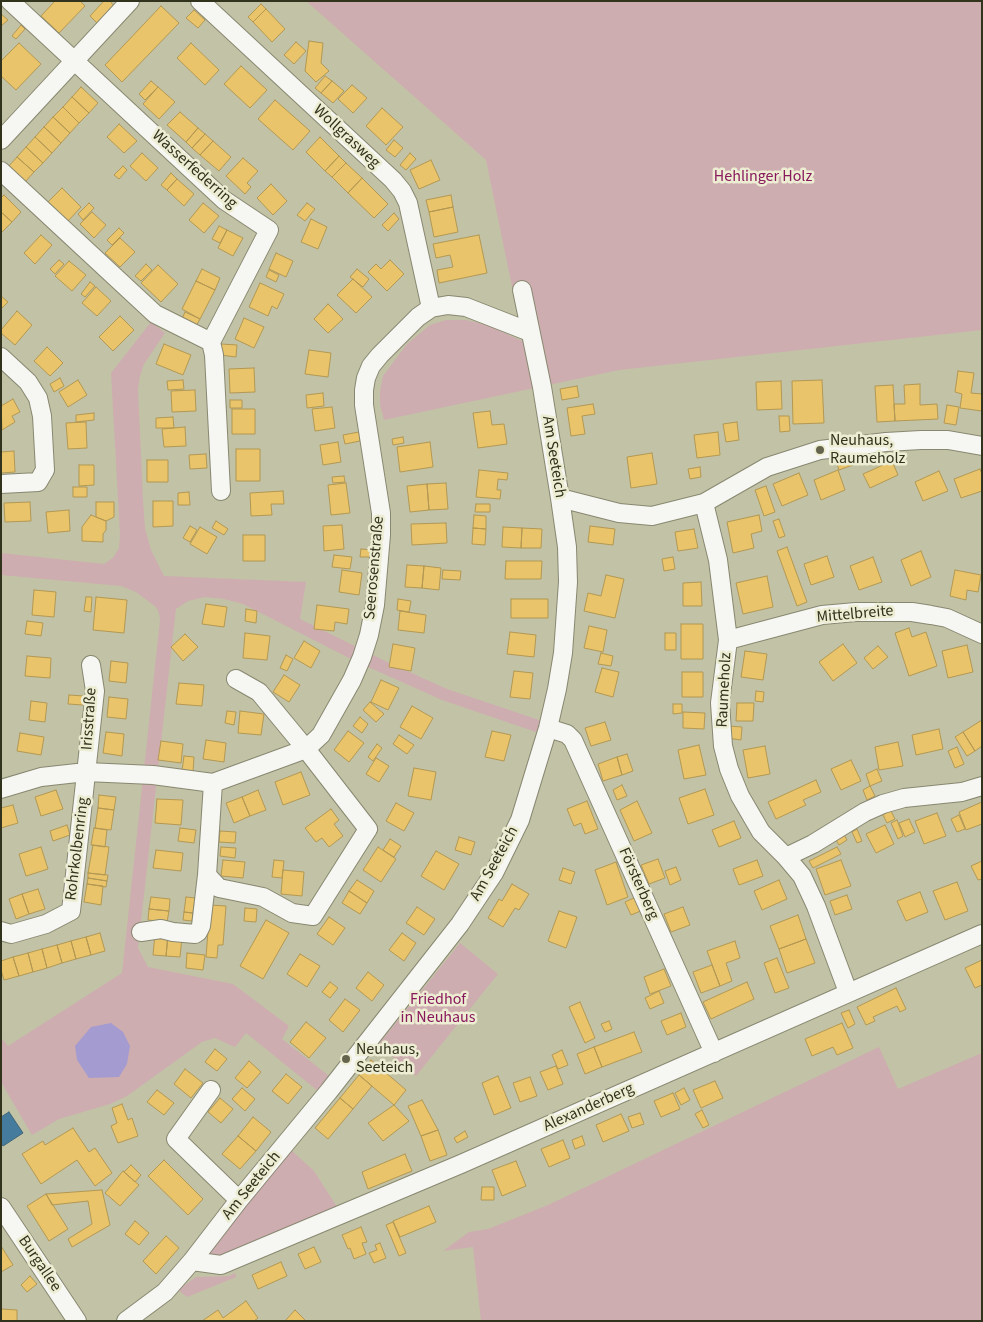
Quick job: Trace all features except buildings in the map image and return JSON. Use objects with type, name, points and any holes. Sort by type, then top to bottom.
[{"type":"street","points":[[10,1],[75,61]]},
{"type":"street","points":[[1,140],[130,1]]},
{"type":"street","name":"Wollgrasweg","points":[[200,1],[393,180],[402,191],[408,203],[431,308]]},
{"type":"street","name":"Wasserfederring","points":[[75,61],[224,200],[269,230],[211,342]]},
{"type":"street","points":[[1,171],[155,314],[211,342],[214,355],[221,491]]},
{"type":"street","name":"Am Seeteich","points":[[126,1321],[165,1292],[329,1091],[460,924],[494,873],[520,820],[548,728],[557,689],[567,614],[567,547],[542,387],[522,290]]},
{"type":"street","points":[[431,308],[448,306],[466,307],[530,332]]},
{"type":"street","name":"Seerosenstraße","points":[[1,789],[41,777],[86,772],[153,775],[213,783],[306,749],[321,735],[352,680],[369,635],[375,605],[381,512],[364,405],[366,378],[371,366],[380,355],[418,317],[431,308]]},
{"type":"street","points":[[1,357],[28,382],[38,398],[42,416],[45,470],[38,482],[1,484]]},
{"type":"street","points":[[560,498],[619,513],[652,516],[704,503],[767,466],[820,450],[886,442],[948,440],[982,446]]},
{"type":"street","name":"Raumeholz","points":[[704,503],[718,560],[728,640],[720,703],[723,746],[729,769],[740,796],[761,832],[802,876],[816,906],[848,992]]},
{"type":"street","name":"Mittelbreite","points":[[728,640],[822,616],[890,611],[947,618],[982,634]]},
{"type":"street","name":"Irisstraße","points":[[86,772],[95,691],[91,665]]},
{"type":"street","points":[[207,875],[219,888],[263,897],[292,912],[313,916],[368,829],[259,692],[236,679]]},
{"type":"street","name":"Försterberg","points":[[548,728],[567,734],[573,740],[714,1053]]},
{"type":"street","name":"Rohrkolbenring","points":[[1,931],[11,934],[46,924],[70,911],[86,772]]},
{"type":"street","points":[[141,932],[162,929],[195,934],[201,926],[207,875],[213,783]]},
{"type":"street","points":[[786,857],[813,844],[865,812],[883,804],[904,798],[962,792],[982,786]]},
{"type":"street","name":"Alexanderberg","points":[[192,1261],[222,1265],[470,1160],[982,934]]},
{"type":"street","points":[[211,1090],[176,1139],[239,1200]]},
{"type":"street","name":"Burgallee","points":[[1,1207],[77,1321]]},
{"type":"green space","name":"Hehlinger Holz","points":[[306,1],[982,1],[982,330],[619,370],[384,420],[380,405],[383,376],[407,344],[430,325],[446,320],[466,320],[487,325],[522,341],[518,316],[486,160]]},
{"type":"green space","points":[[151,322],[165,333],[144,364],[138,389],[143,500],[145,528],[151,550],[164,576],[306,582],[300,619],[447,689],[542,721],[536,732],[442,700],[355,661],[243,604],[205,597],[188,601],[176,609],[138,948],[148,967],[233,984],[289,1026],[282,1039],[329,1076],[318,1091],[246,1033],[235,1047],[215,1038],[202,1042],[127,1096],[110,1104],[59,1119],[32,1135],[1,1082],[1,1038],[8,1046],[122,973],[160,620],[156,607],[136,592],[121,586],[1,575],[1,553],[104,564],[113,558],[119,548],[120,535],[111,373]]},
{"type":"green space","name":"Friedhof in Neuhaus","points":[[460,943],[498,974],[416,1076],[378,1045]]},
{"type":"green space","points":[[879,1047],[898,1089],[982,1053],[982,1321],[481,1321],[473,1247],[443,1251],[469,1232],[488,1229],[548,1205]]},
{"type":"green space","points":[[290,1149],[314,1171],[339,1210],[228,1260],[205,1255]]},
{"type":"green space","points":[[235,1273],[236,1277],[187,1297],[178,1290],[196,1277],[229,1276]]},
{"type":"shaded area","points":[[111,1023],[123,1032],[130,1046],[127,1064],[119,1077],[89,1078],[77,1060],[75,1046],[91,1027]]},
{"type":"place","name":"Neuhaus, Raumeholz","points":[[820,450]]},
{"type":"place","name":"Neuhaus, Seeteich","points":[[346,1059]]}]
